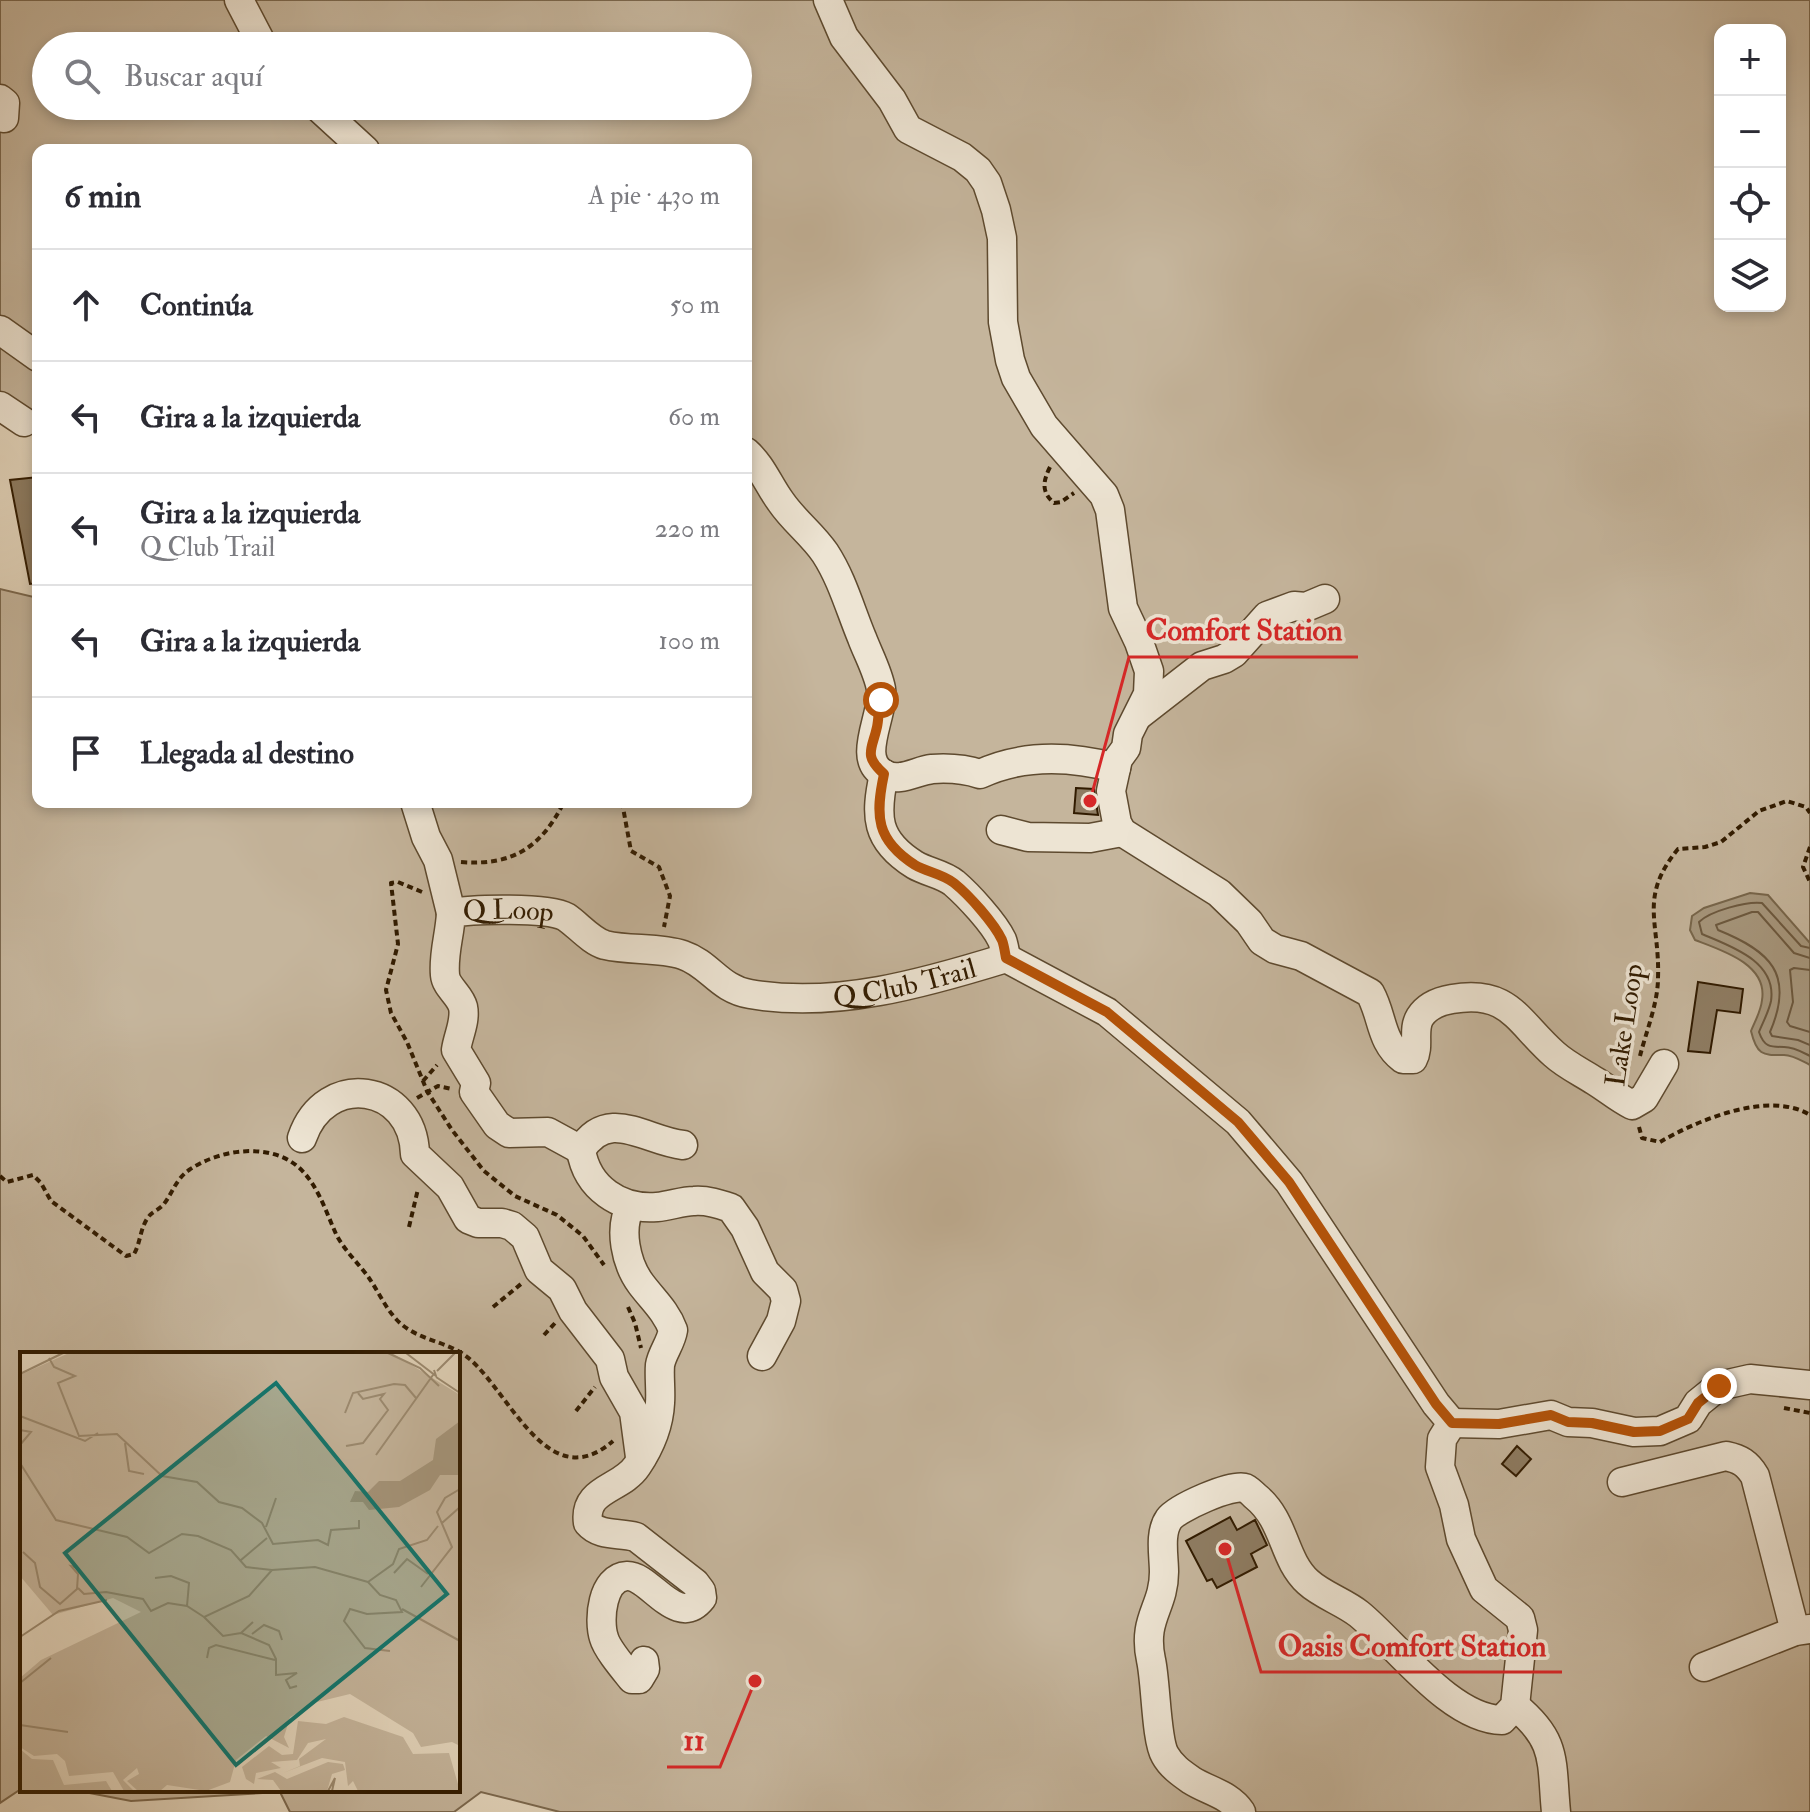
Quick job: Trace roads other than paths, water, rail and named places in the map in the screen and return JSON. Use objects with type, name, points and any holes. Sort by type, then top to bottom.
[{"type":"street","points":[[239,0],[256,32]]},
{"type":"street","points":[[828,0],[844,37],[892,100],[908,129],[962,157],[978,170],[987,183],[1002,238],[1003,322],[1016,378],[1044,426],[1104,495],[1110,510],[1123,608],[1149,671],[1148,694],[1116,768],[1111,791],[1117,823],[1122,832],[1219,893],[1249,922],[1262,941],[1275,949],[1301,956],[1370,993],[1377,1005],[1387,1042],[1403,1059],[1413,1059],[1416,1054],[1416,1027],[1420,1017],[1430,1007],[1444,1000],[1478,996],[1497,1000],[1514,1012],[1552,1053],[1632,1105],[1644,1098],[1651,1064]]},
{"type":"street","points":[[332,120],[358,144]]},
{"type":"street","points":[[0,330],[32,353]]},
{"type":"street","points":[[0,406],[24,422]]},
{"type":"street","points":[[752,459],[782,505],[826,554],[850,603],[881,691],[877,728],[870,752],[871,761],[884,774],[902,777],[939,769],[968,770],[980,774],[997,766],[1048,758],[1116,768]]},
{"type":"street","points":[[1139,715],[1202,666],[1234,653],[1267,616],[1325,599]]},
{"type":"street","points":[[884,774],[877,805],[882,829],[891,846],[916,865],[953,882],[983,914],[1002,941],[1006,958]]},
{"type":"street","points":[[417,808],[426,837],[438,860],[451,913]]},
{"type":"street","points":[[1001,830],[1028,837],[1090,838],[1122,832]]},
{"type":"street","name":"Q Loop","points":[[581,1150],[548,1132],[509,1133],[497,1125],[474,1092],[476,1083],[456,1050],[463,1005],[445,979],[445,946],[449,939],[451,913],[537,911],[562,915],[601,944],[681,954],[699,962],[725,986]]},
{"type":"street","name":"Q Club Trail","points":[[725,986],[747,994],[776,997],[855,996],[934,980],[1006,958],[1107,1012],[1238,1122],[1289,1182],[1436,1404],[1452,1423]]},
{"type":"street","points":[[302,1138],[314,1112],[350,1093],[383,1098],[400,1109],[415,1141],[415,1154],[450,1187],[468,1219],[512,1226],[525,1237],[539,1270],[562,1289],[573,1311],[610,1359],[614,1377],[634,1412],[640,1457]]},
{"type":"street","points":[[683,1145],[663,1142],[625,1127],[603,1130],[593,1135],[581,1150],[588,1172],[597,1185],[618,1201],[631,1206],[656,1207],[693,1201],[731,1208],[745,1228],[765,1272],[783,1290],[786,1301],[781,1321],[762,1356]]},
{"type":"street","points":[[631,1206],[625,1216],[624,1227],[634,1271],[665,1312],[673,1330],[660,1365],[660,1407],[654,1435],[637,1466],[590,1502],[588,1523],[594,1530],[604,1533],[636,1537],[695,1583],[702,1598],[687,1607],[660,1598],[634,1576],[626,1575],[611,1584],[606,1592],[602,1630],[604,1640],[632,1679],[639,1679],[643,1674],[644,1661]]},
{"type":"street","points":[[1241,1812],[1223,1795],[1175,1769],[1162,1749],[1154,1671],[1147,1640],[1148,1627],[1162,1587],[1162,1547],[1167,1521],[1175,1513],[1231,1488],[1245,1488],[1265,1504],[1280,1527],[1292,1560],[1308,1582],[1346,1603],[1417,1671],[1456,1703],[1476,1715],[1502,1720],[1515,1706],[1523,1630],[1520,1618],[1484,1589],[1461,1539],[1454,1505],[1440,1467],[1442,1439],[1452,1423],[1499,1424],[1551,1415],[1568,1422],[1592,1423],[1634,1432],[1660,1431],[1688,1419],[1698,1403],[1719,1386],[1750,1379],[1810,1385]]},
{"type":"street","points":[[1622,1482],[1726,1456],[1740,1459],[1755,1476],[1802,1630],[1704,1667]]},
{"type":"street","points":[[1515,1706],[1545,1735],[1551,1752],[1556,1812]]},
{"type":"water","points":[[1750,893],[1768,895],[1810,943],[1810,1065],[1791,1056],[1766,1054],[1759,1050],[1751,1031],[1762,1000],[1758,977],[1740,960],[1695,940],[1690,930],[1692,916],[1704,908]]},
{"type":"place","name":"Comfort Station","points":[[1090,801]]},
{"type":"place","name":"Oasis Comfort Station","points":[[1225,1549]]},
{"type":"place","name":"11","points":[[755,1681]]}]
